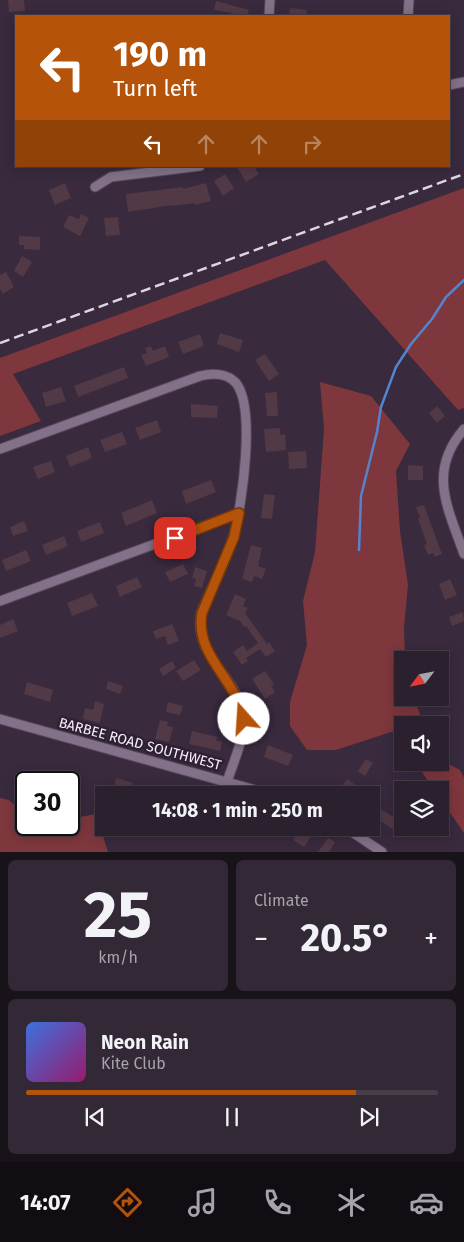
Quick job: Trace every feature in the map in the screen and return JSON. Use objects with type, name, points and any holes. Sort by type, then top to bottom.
[{"type":"street","points":[[269,15],[270,0]]},
{"type":"street","points":[[408,15],[409,0]]},
{"type":"street","points":[[450,85],[464,82]]},
{"type":"street","points":[[94,187],[111,177],[192,167]]},
{"type":"street","points":[[0,449],[200,376],[218,374],[236,382],[244,398],[246,419],[244,470],[239,513],[234,537],[202,613],[200,624],[206,651],[233,691],[243,713],[241,734],[227,782]]},
{"type":"street","points":[[464,429],[450,447],[444,463],[442,478],[446,501],[464,554]]},
{"type":"street","points":[[0,601],[239,513]]},
{"type":"street","name":"BARBEE ROAD SOUTHWEST","points":[[0,720],[241,786]]},
{"type":"street","points":[[358,836],[382,852]]},
{"type":"shaded area","points":[[464,188],[464,408],[458,410],[325,260],[13,374],[41,421],[0,436],[0,358]]},
{"type":"shaded area","points":[[320,382],[371,396],[410,444],[396,471],[400,531],[408,585],[404,627],[405,651],[394,651],[394,706],[417,706],[421,716],[394,716],[394,731],[336,750],[307,750],[290,726],[290,702],[307,645],[303,601],[315,552],[324,429]]},
{"type":"shaded area","points":[[449,764],[460,770],[464,778],[464,833],[449,811],[449,781],[428,781],[421,771],[449,771]]},
{"type":"shaded area","points":[[0,798],[9,800],[15,805],[15,836],[80,836],[80,817],[95,814],[95,836],[103,836],[108,852],[0,852]]},
{"type":"building","points":[[8,0],[24,0],[25,11],[9,12]]},
{"type":"building","points":[[216,1],[249,10],[247,15],[231,15],[231,13],[214,10]]},
{"type":"building","points":[[290,8],[307,10],[306,15],[289,15]]},
{"type":"building","points":[[237,167],[255,167],[259,174],[246,182]]},
{"type":"building","points":[[225,174],[234,188],[223,196],[214,181]]},
{"type":"building","points":[[65,183],[71,198],[55,205],[49,190]]},
{"type":"building","points":[[206,183],[211,201],[195,205],[195,203],[172,205],[128,212],[126,194],[183,187],[183,189]]},
{"type":"building","points":[[81,214],[89,218],[80,236],[63,227],[69,215],[79,219]]},
{"type":"building","points":[[118,217],[120,235],[106,236],[104,218]]},
{"type":"building","points":[[19,236],[40,237],[40,250],[24,249],[24,245],[19,245]]},
{"type":"building","points":[[22,256],[32,262],[23,277],[14,271]]},
{"type":"building","points":[[6,272],[14,287],[3,294],[0,289],[0,275]]},
{"type":"building","points":[[220,333],[243,340],[239,352],[217,344]]},
{"type":"building","points":[[200,334],[204,346],[183,354],[178,342]]},
{"type":"building","points":[[151,346],[153,351],[165,346],[169,357],[146,366],[141,355],[147,353],[145,348]]},
{"type":"building","points":[[265,354],[279,374],[269,381],[255,360]]},
{"type":"building","points":[[124,367],[128,378],[78,397],[74,386]]},
{"type":"building","points":[[61,387],[66,401],[46,407],[42,393]]},
{"type":"building","points":[[277,392],[278,416],[267,416],[265,393]]},
{"type":"building","points":[[191,404],[218,406],[217,418],[191,417]]},
{"type":"building","points":[[437,406],[445,416],[437,423],[429,413]]},
{"type":"building","points":[[157,420],[161,432],[140,440],[135,428]]},
{"type":"building","points":[[280,428],[280,435],[285,434],[286,450],[266,452],[264,429]]},
{"type":"building","points":[[122,432],[127,444],[105,452],[100,440]]},
{"type":"building","points":[[88,447],[92,458],[70,467],[66,456]]},
{"type":"building","points":[[306,451],[307,468],[289,469],[288,452]]},
{"type":"building","points":[[51,461],[55,472],[38,479],[33,467]]},
{"type":"building","points":[[408,465],[423,466],[423,480],[408,480]]},
{"type":"building","points":[[211,480],[216,492],[186,504],[182,491]]},
{"type":"building","points":[[264,494],[275,495],[272,519],[261,518]]},
{"type":"building","points":[[152,500],[157,513],[126,526],[121,513]]},
{"type":"building","points":[[424,505],[442,554],[435,557],[433,553],[428,555],[424,545],[427,544],[418,519],[420,518],[416,507]]},
{"type":"building","points":[[24,521],[28,531],[13,536],[10,527]]},
{"type":"building","points":[[100,522],[104,533],[81,542],[77,531]]},
{"type":"building","points":[[64,536],[68,546],[46,555],[42,545]]},
{"type":"building","points":[[251,545],[262,548],[258,566],[266,569],[262,579],[254,576],[252,582],[242,579]]},
{"type":"building","points":[[26,550],[31,561],[6,571],[2,560]]},
{"type":"building","points":[[183,564],[188,574],[170,582],[165,572]]},
{"type":"building","points":[[195,567],[207,571],[202,588],[194,586],[196,579],[192,578]]},
{"type":"building","points":[[137,577],[142,587],[120,597],[116,586]]},
{"type":"building","points":[[450,579],[457,595],[445,600],[439,584]]},
{"type":"building","points":[[92,593],[98,606],[72,616],[67,603]]},
{"type":"building","points":[[235,594],[246,599],[243,606],[248,608],[245,613],[267,644],[269,642],[275,651],[266,657],[260,649],[246,658],[248,661],[242,665],[233,652],[243,645],[247,651],[258,643],[246,626],[244,627],[240,621],[226,615]]},
{"type":"building","points":[[463,612],[464,621],[452,626],[449,617]]},
{"type":"building","points":[[13,619],[18,631],[0,638],[0,625]]},
{"type":"building","points":[[172,624],[179,641],[168,645],[165,636],[156,639],[153,631]]},
{"type":"building","points":[[194,660],[201,670],[183,681],[176,671]]},
{"type":"building","points":[[172,661],[176,668],[163,676],[159,669]]},
{"type":"building","points":[[265,671],[274,684],[271,686],[275,692],[265,699],[252,679]]},
{"type":"building","points":[[108,681],[123,686],[120,694],[106,689]]},
{"type":"building","points":[[27,682],[53,690],[50,702],[24,694]]},
{"type":"building","points":[[95,701],[104,704],[100,723],[83,719],[85,708],[93,710]]},
{"type":"building","points":[[168,702],[183,706],[180,715],[166,712]]},
{"type":"building","points":[[160,720],[168,722],[167,726],[173,727],[169,742],[155,739]]},
{"type":"building","points":[[192,731],[217,737],[216,741],[222,742],[220,751],[189,744]]},
{"type":"building","points":[[268,745],[293,755],[288,766],[264,757]]},
{"type":"building","points":[[366,759],[373,763],[365,776],[358,771]]},
{"type":"building","points":[[116,778],[133,783],[132,786],[115,786]]},
{"type":"building","points":[[347,779],[357,786],[342,786]]},
{"type":"building","points":[[380,809],[394,817],[394,830],[380,821]]},
{"type":"building","points":[[295,836],[311,836],[304,847],[293,840]]},
{"type":"building","points":[[328,838],[335,842],[329,852],[318,852]]},
{"type":"waterway","points":[[359,550],[361,496],[377,432],[381,407],[396,367],[446,297],[464,280]]},
{"type":"railway","points":[[0,343],[464,174]]},
{"type":"route","points":[[175,538],[239,513],[234,537],[202,613],[200,632],[206,651],[233,691],[242,708],[244,719]]}]
